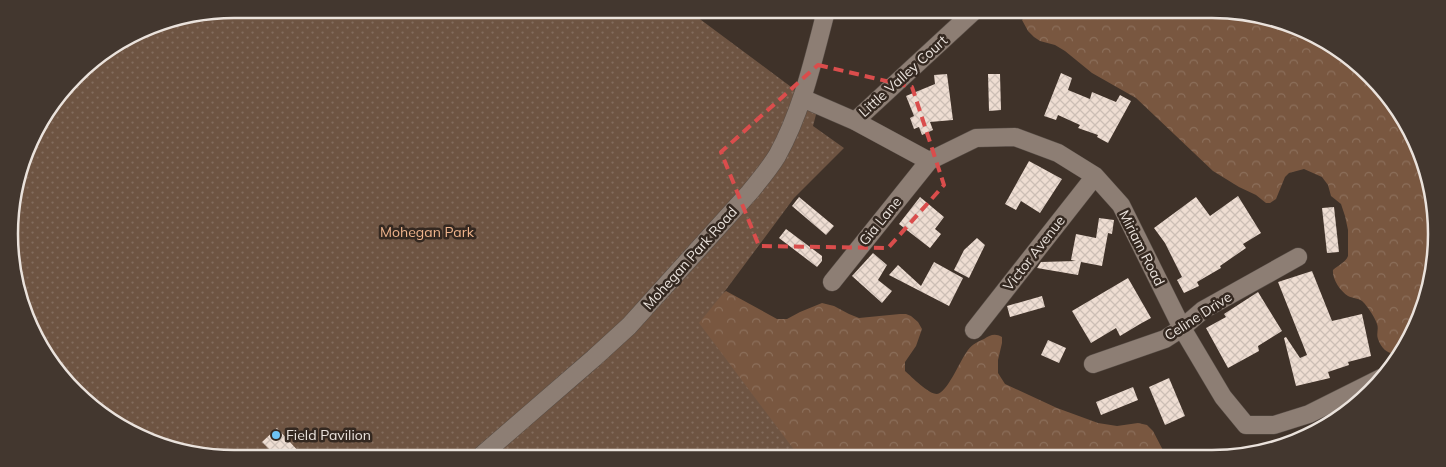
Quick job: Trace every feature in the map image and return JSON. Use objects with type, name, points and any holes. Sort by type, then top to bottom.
[{"type":"street","name":"Mohegan Park Road","points":[[487,450],[629,326],[749,193],[773,162],[784,142],[802,98],[824,18]]},
{"type":"street","name":"Little Valley Court","points":[[855,121],[967,18]]},
{"type":"street","points":[[802,98],[855,121],[928,161]]},
{"type":"street","name":"Miriam Road","points":[[928,161],[976,138],[1015,136],[1058,153],[1094,176],[1121,206],[1182,328],[1223,397],[1246,424],[1274,425],[1309,414],[1365,386]]},
{"type":"street","name":"Gia Lane","points":[[832,282],[928,161]]},
{"type":"street","name":"Victor Avenue","points":[[974,330],[1094,176]]},
{"type":"street","name":"Celine Drive","points":[[1093,364],[1165,339],[1182,328],[1203,310],[1298,258]]},
{"type":"highlighted area","points":[[818,65],[912,87],[944,185],[888,248],[759,246],[721,152]]},
{"type":"green space","name":"Mohegan Park","points":[[219,18],[698,18],[818,107],[813,126],[844,148],[794,198],[699,323],[794,450],[234,450],[205,448],[164,438],[125,421],[91,396],[62,365],[46,342],[34,316],[25,289],[18,248],[19,205],[34,151],[46,125],[71,91],[91,71],[125,46],[151,34],[178,25]]},
{"type":"green space","points":[[1024,18],[1241,19],[1295,34],[1333,54],[1355,71],[1384,102],[1400,126],[1417,164],[1427,205],[1427,262],[1421,289],[1412,316],[1393,353],[1387,351],[1380,344],[1377,337],[1378,328],[1376,322],[1364,303],[1345,294],[1335,281],[1333,270],[1348,256],[1348,230],[1341,204],[1331,196],[1328,185],[1322,177],[1304,169],[1289,173],[1285,177],[1276,199],[1266,203],[1256,195],[1213,171],[1136,98],[1092,73],[1055,45],[1040,41],[1034,37],[1022,20]]},
{"type":"green space","points":[[726,291],[777,319],[787,319],[822,303],[834,306],[859,318],[900,314],[911,316],[922,329],[916,346],[905,362],[905,371],[925,388],[937,394],[949,383],[971,346],[990,336],[1002,337],[998,373],[1005,384],[1057,408],[1098,423],[1117,426],[1138,423],[1147,425],[1153,431],[1163,450],[509,450]]},
{"type":"building","points":[[1061,73],[1072,78],[1068,90],[1090,99],[1092,92],[1116,102],[1120,95],[1131,101],[1108,143],[1097,137],[1098,135],[1078,128],[1080,125],[1058,115],[1056,120],[1044,116]]},
{"type":"building","points":[[947,74],[953,120],[930,122],[933,130],[922,135],[919,127],[914,129],[910,118],[914,116],[906,96],[935,84],[934,75]]},
{"type":"building","points":[[988,74],[1000,74],[1001,110],[989,111]]},
{"type":"building","points":[[1029,161],[1062,179],[1040,213],[1021,201],[1016,210],[1005,204]]},
{"type":"building","points":[[1238,196],[1261,233],[1243,244],[1246,248],[1220,266],[1221,268],[1197,282],[1199,286],[1184,293],[1177,280],[1182,277],[1165,243],[1154,228],[1196,197],[1210,216]]},
{"type":"building","points":[[799,197],[834,226],[826,235],[792,206]]},
{"type":"building","points":[[920,197],[944,217],[935,229],[941,234],[930,248],[899,224]]},
{"type":"building","points":[[1334,207],[1339,252],[1327,253],[1322,208]]},
{"type":"building","points":[[1099,218],[1114,220],[1112,234],[1108,233],[1102,266],[1081,262],[1078,275],[1037,268],[1041,262],[1076,261],[1071,260],[1076,234],[1096,238]]},
{"type":"building","points":[[786,229],[822,256],[822,261],[817,267],[779,238]]},
{"type":"building","points":[[977,238],[985,245],[969,278],[954,270],[964,250]]},
{"type":"building","points":[[873,253],[887,265],[878,280],[892,291],[882,303],[852,276]]},
{"type":"building","points":[[934,262],[963,278],[949,306],[889,275],[898,265],[921,286]]},
{"type":"building","points":[[1312,271],[1332,321],[1362,314],[1371,356],[1348,362],[1349,365],[1328,372],[1330,378],[1296,386],[1284,338],[1286,337],[1300,358],[1307,355],[1278,282]]},
{"type":"building","points":[[1128,278],[1151,318],[1120,336],[1116,328],[1091,343],[1072,311]]},
{"type":"building","points":[[1258,292],[1282,331],[1258,346],[1259,351],[1228,368],[1206,328],[1226,317],[1224,314]]},
{"type":"building","points":[[1042,296],[1045,307],[1010,317],[1007,306]]},
{"type":"building","points":[[1048,340],[1066,348],[1059,363],[1041,355]]},
{"type":"building","points":[[1169,378],[1185,416],[1165,425],[1149,387]]},
{"type":"building","points":[[1133,387],[1138,400],[1101,415],[1096,402]]},
{"type":"building","name":"Field Pavilion","points":[[277,428],[297,450],[270,450],[262,442]]},
{"type":"place","name":"Field Pavilion","points":[[276,435]]}]
